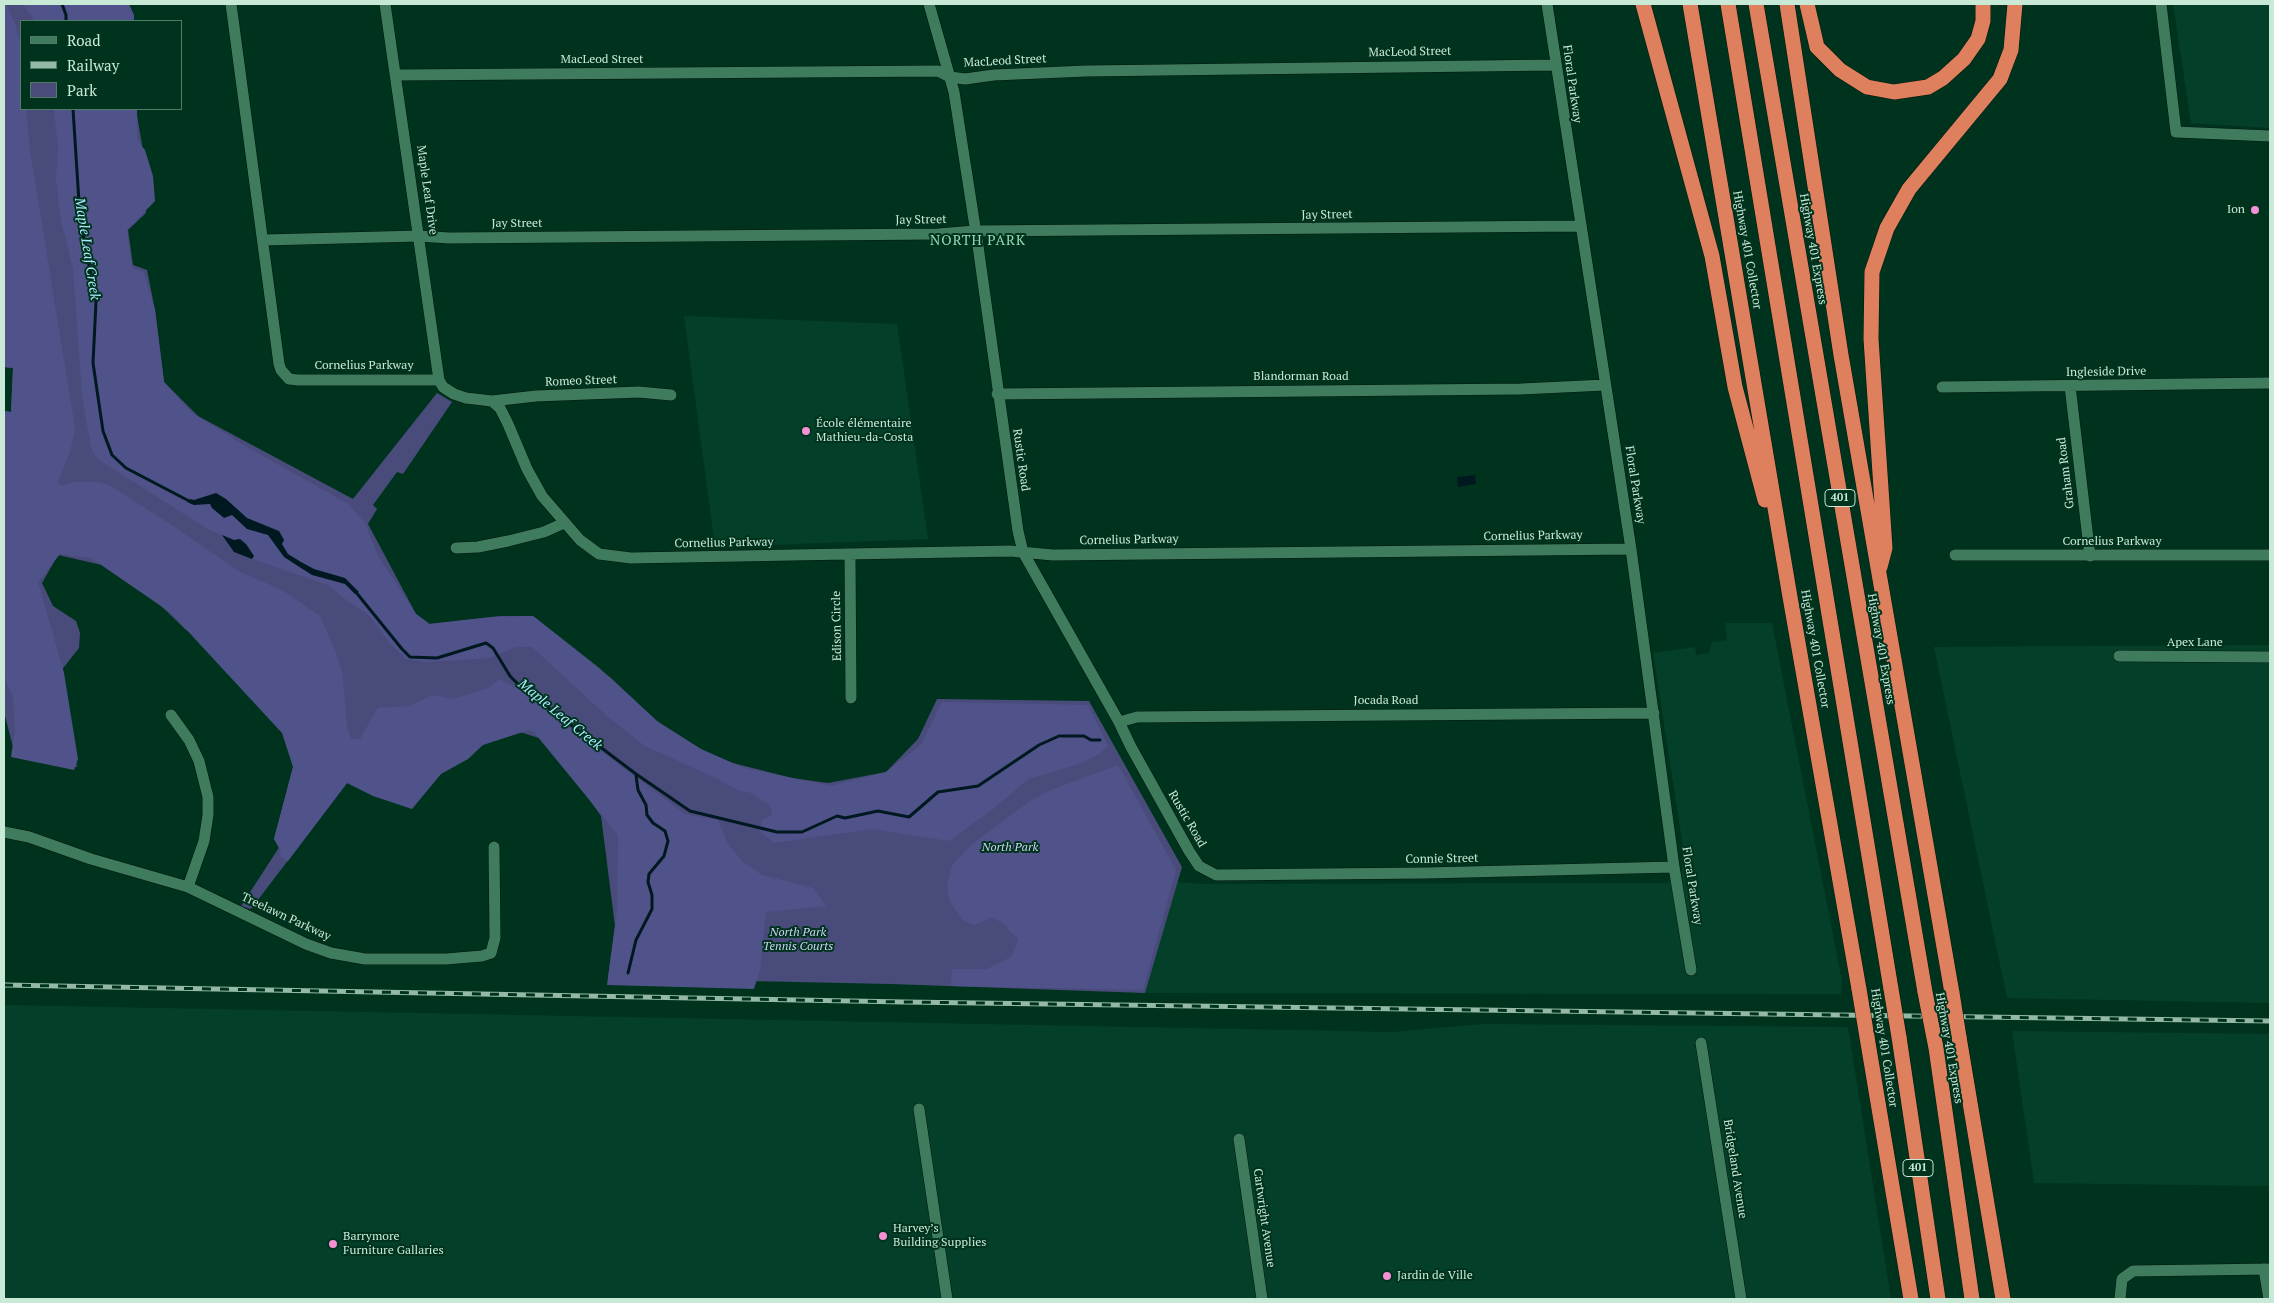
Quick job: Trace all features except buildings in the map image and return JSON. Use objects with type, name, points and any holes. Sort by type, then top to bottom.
[{"type":"highway","points":[[1643,4],[1712,256],[1735,386],[1790,597]]},
{"type":"highway","points":[[1684,4],[1702,78]]},
{"type":"highway","name":"Highway 401 Collector","points":[[1690,4],[1911,1299]]},
{"type":"highway","name":"401","points":[[1728,4],[1899,1037],[1938,1299]]},
{"type":"highway","name":"Highway 401 Express","points":[[1756,4],[1936,1048],[1972,1299]]},
{"type":"highway","name":"401","points":[[1787,4],[1841,355],[1952,993],[2002,1299]]},
{"type":"highway","points":[[1807,4],[1818,47],[1840,70],[1867,87],[1894,92],[1928,87],[1943,78],[1964,59],[1978,39],[1983,21],[1983,4]]},
{"type":"highway","points":[[1878,573],[1885,548],[1871,339],[1872,272],[1887,228],[1909,189],[2000,79],[2011,50],[2015,4]]},
{"type":"street","name":"Cornelius Parkway","points":[[231,4],[264,240],[279,364],[289,379],[439,380]]},
{"type":"street","name":"Maple Leaf Drive","points":[[385,4],[397,75],[439,380]]},
{"type":"street","name":"Rustic Road","points":[[928,4],[950,77],[975,231],[1018,531],[1023,552],[1119,722],[1130,747],[1188,852],[1199,866],[1211,874]]},
{"type":"street","name":"Floral Parkway","points":[[1547,4],[1631,549],[1674,867],[1691,970]]},
{"type":"street","points":[[2161,4],[2176,132],[2270,136]]},
{"type":"street","name":"MacLeod Street","points":[[397,75],[938,72],[950,77],[965,78],[1106,70],[1555,64]]},
{"type":"street","name":"Jay Street","points":[[264,240],[419,236],[458,238],[728,236],[938,234],[975,231],[1580,226]]},
{"type":"street","points":[[439,380],[443,387],[454,394],[466,398],[492,401]]},
{"type":"street","name":"Ingleside Drive","points":[[1942,387],[2270,382]]},
{"type":"street","name":"Blandorman Road","points":[[997,394],[1521,389],[1605,385]]},
{"type":"street","name":"Graham Road","points":[[2070,386],[2090,556]]},
{"type":"street","name":"Romeo Street","points":[[492,401],[536,396],[630,392],[671,395]]},
{"type":"street","name":"Cornelius Parkway","points":[[492,401],[500,408],[526,469],[542,496],[580,540],[599,554],[611,557],[1023,552],[1053,555],[1631,549]]},
{"type":"street","points":[[456,548],[478,547],[508,541],[544,532],[564,523]]},
{"type":"street","name":"Edison Circle","points":[[850,555],[851,698]]},
{"type":"street","name":"Cornelius Parkway","points":[[1955,555],[2270,555]]},
{"type":"street","name":"Apex Lane","points":[[2119,656],[2270,657]]},
{"type":"street","name":"Jocada Road","points":[[1119,722],[1137,717],[1654,713]]},
{"type":"street","points":[[171,715],[189,740],[199,761],[208,797],[208,816],[204,841],[188,887]]},
{"type":"street","name":"Treelawn Parkway","points":[[4,832],[29,837],[91,859],[188,887],[306,944],[331,953],[364,959],[446,959],[482,956],[491,953],[495,938],[494,847]]},
{"type":"street","name":"Connie Street","points":[[1211,874],[1426,873],[1674,867]]},
{"type":"street","name":"Bridgeland Avenue","points":[[1701,1043],[1741,1299]]},
{"type":"street","points":[[919,1109],[947,1299]]},
{"type":"street","name":"Cartwright Avenue","points":[[1239,1139],[1262,1299]]},
{"type":"street","points":[[2120,1296],[2122,1279],[2133,1271],[2267,1269],[2269,1299]]},
{"type":"shaded area","points":[[2173,4],[2270,4],[2270,128],[2191,123]]},
{"type":"shaded area","name":"École élémentaire Mathieu-da-Costa","points":[[684,316],[897,324],[928,539],[715,547]]},
{"type":"shaded area","points":[[1475,475],[1476,484],[1458,487],[1457,477]]},
{"type":"shaded area","points":[[216,493],[226,499],[247,518],[279,531],[284,540],[282,544],[288,554],[314,569],[345,578],[359,592],[355,594],[345,584],[312,575],[284,557],[268,535],[247,529],[232,515],[224,518],[210,504],[194,505],[187,502],[190,499],[194,500]]},
{"type":"shaded area","points":[[222,535],[234,540],[240,539],[254,556],[252,559],[234,552]]},
{"type":"shaded area","points":[[1725,623],[1772,623],[1842,981],[1841,994],[1145,993],[1177,882],[1202,884],[1666,883],[1681,877],[1684,853],[1653,653],[1695,647],[1696,655],[1709,653],[1712,642],[1727,640]]},
{"type":"shaded area","points":[[2270,645],[2270,1003],[2007,998],[1934,647]]},
{"type":"shaded area","points":[[4,1005],[1392,1032],[1483,1024],[1848,1027],[1891,1299],[4,1299]]},
{"type":"shaded area","points":[[2012,1031],[2270,1034],[2270,1186],[2034,1183]]},
{"type":"green space","name":"North Park","points":[[4,4],[119,4],[122,20],[20,20],[20,110],[136,110],[142,145],[146,213],[128,230],[133,265],[147,270],[155,310],[164,382],[198,416],[353,499],[437,393],[452,402],[403,474],[397,472],[373,505],[377,509],[368,524],[416,614],[430,624],[500,616],[533,616],[611,678],[675,738],[729,762],[792,778],[828,783],[886,772],[918,739],[937,699],[1089,701],[1182,867],[1145,993],[891,984],[608,978],[615,926],[601,816],[577,782],[539,738],[504,727],[347,783],[251,909],[241,906],[280,846],[274,839],[301,737],[240,669],[185,629],[124,570],[58,555],[42,583],[53,606],[76,621],[80,633],[79,648],[60,672],[77,767],[15,755],[4,712],[4,411],[11,412],[13,368],[4,367]]},
{"type":"green space","points":[[4,4],[7,6],[15,24],[20,41],[20,110],[26,110],[30,151],[75,428],[70,452],[57,483],[61,486],[74,482],[97,482],[109,485],[240,572],[282,590],[320,616],[335,650],[342,672],[347,726],[351,739],[360,739],[378,708],[409,706],[432,695],[453,699],[489,688],[500,679],[517,688],[685,814],[718,820],[727,842],[742,861],[762,875],[813,888],[826,906],[766,912],[760,970],[754,989],[607,985],[617,911],[618,835],[533,731],[529,730],[483,745],[468,759],[441,774],[412,809],[373,796],[347,783],[288,861],[281,857],[280,850],[274,839],[293,767],[282,733],[171,613],[91,558],[60,554],[38,582],[64,673],[78,759],[74,770],[11,757],[15,730],[13,696],[4,677],[4,411],[11,412],[13,368],[4,367]]},
{"type":"green space","points":[[23,4],[129,4],[134,15],[134,20],[34,20]]},
{"type":"green space","points":[[54,110],[137,110],[137,140],[145,150],[153,176],[155,201],[127,230],[132,268],[144,273],[155,310],[164,382],[191,412],[240,443],[348,504],[365,523],[378,556],[416,614],[429,624],[492,617],[533,616],[598,667],[657,721],[701,749],[744,768],[831,786],[886,772],[921,745],[942,702],[1088,705],[1108,746],[1099,754],[1079,764],[1028,779],[993,809],[949,841],[872,829],[774,843],[760,831],[761,821],[771,815],[772,810],[767,803],[751,793],[738,790],[712,776],[645,746],[607,716],[532,647],[516,647],[489,658],[427,662],[406,659],[390,643],[368,614],[328,585],[252,559],[253,556],[246,544],[240,539],[234,540],[211,531],[99,460],[93,452],[82,395],[73,268],[61,220],[56,180],[58,147]]},
{"type":"green space","points":[[1118,765],[1176,870],[1143,990],[951,986],[952,969],[987,969],[1011,957],[1018,941],[1016,936],[1008,930],[1007,925],[991,917],[975,925],[964,921],[950,902],[947,886],[952,866],[971,845],[1030,801],[1051,790]]},
{"type":"waterway","name":"Maple Leaf Creek","points":[[62,4],[66,20]]},
{"type":"waterway","name":"Maple Leaf Creek","points":[[73,110],[80,218],[96,302],[93,363],[103,431],[112,455],[126,468],[191,502]]},
{"type":"waterway","points":[[355,591],[410,657],[437,658],[486,643],[493,648],[510,676],[522,688],[636,774],[690,811],[777,832],[802,832],[837,816],[845,818],[878,811],[909,817],[938,792],[978,786],[1039,745],[1059,736],[1084,736],[1091,740],[1100,740]]},
{"type":"waterway","points":[[628,973],[636,940],[652,909],[652,895],[648,882],[649,874],[664,856],[668,841],[665,831],[653,823],[647,815],[646,805],[638,790],[636,775]]},
{"type":"railway","points":[[4,985],[904,1002],[2270,1021]]},
{"type":"place","name":"Ion","points":[[2255,210]]},
{"type":"place","name":"École élémentaire Mathieu-da-Costa","points":[[806,431]]},
{"type":"place","name":"Harvey’s Building Supplies","points":[[883,1236]]},
{"type":"place","name":"Barrymore Furniture Gallaries","points":[[333,1244]]},
{"type":"place","name":"Jardin de Ville","points":[[1387,1276]]},
{"type":"district","name":"NORTH PARK","points":[[978,241]]},
{"type":"park label","name":"North Park Tennis Courts","points":[[798,940]]}]
